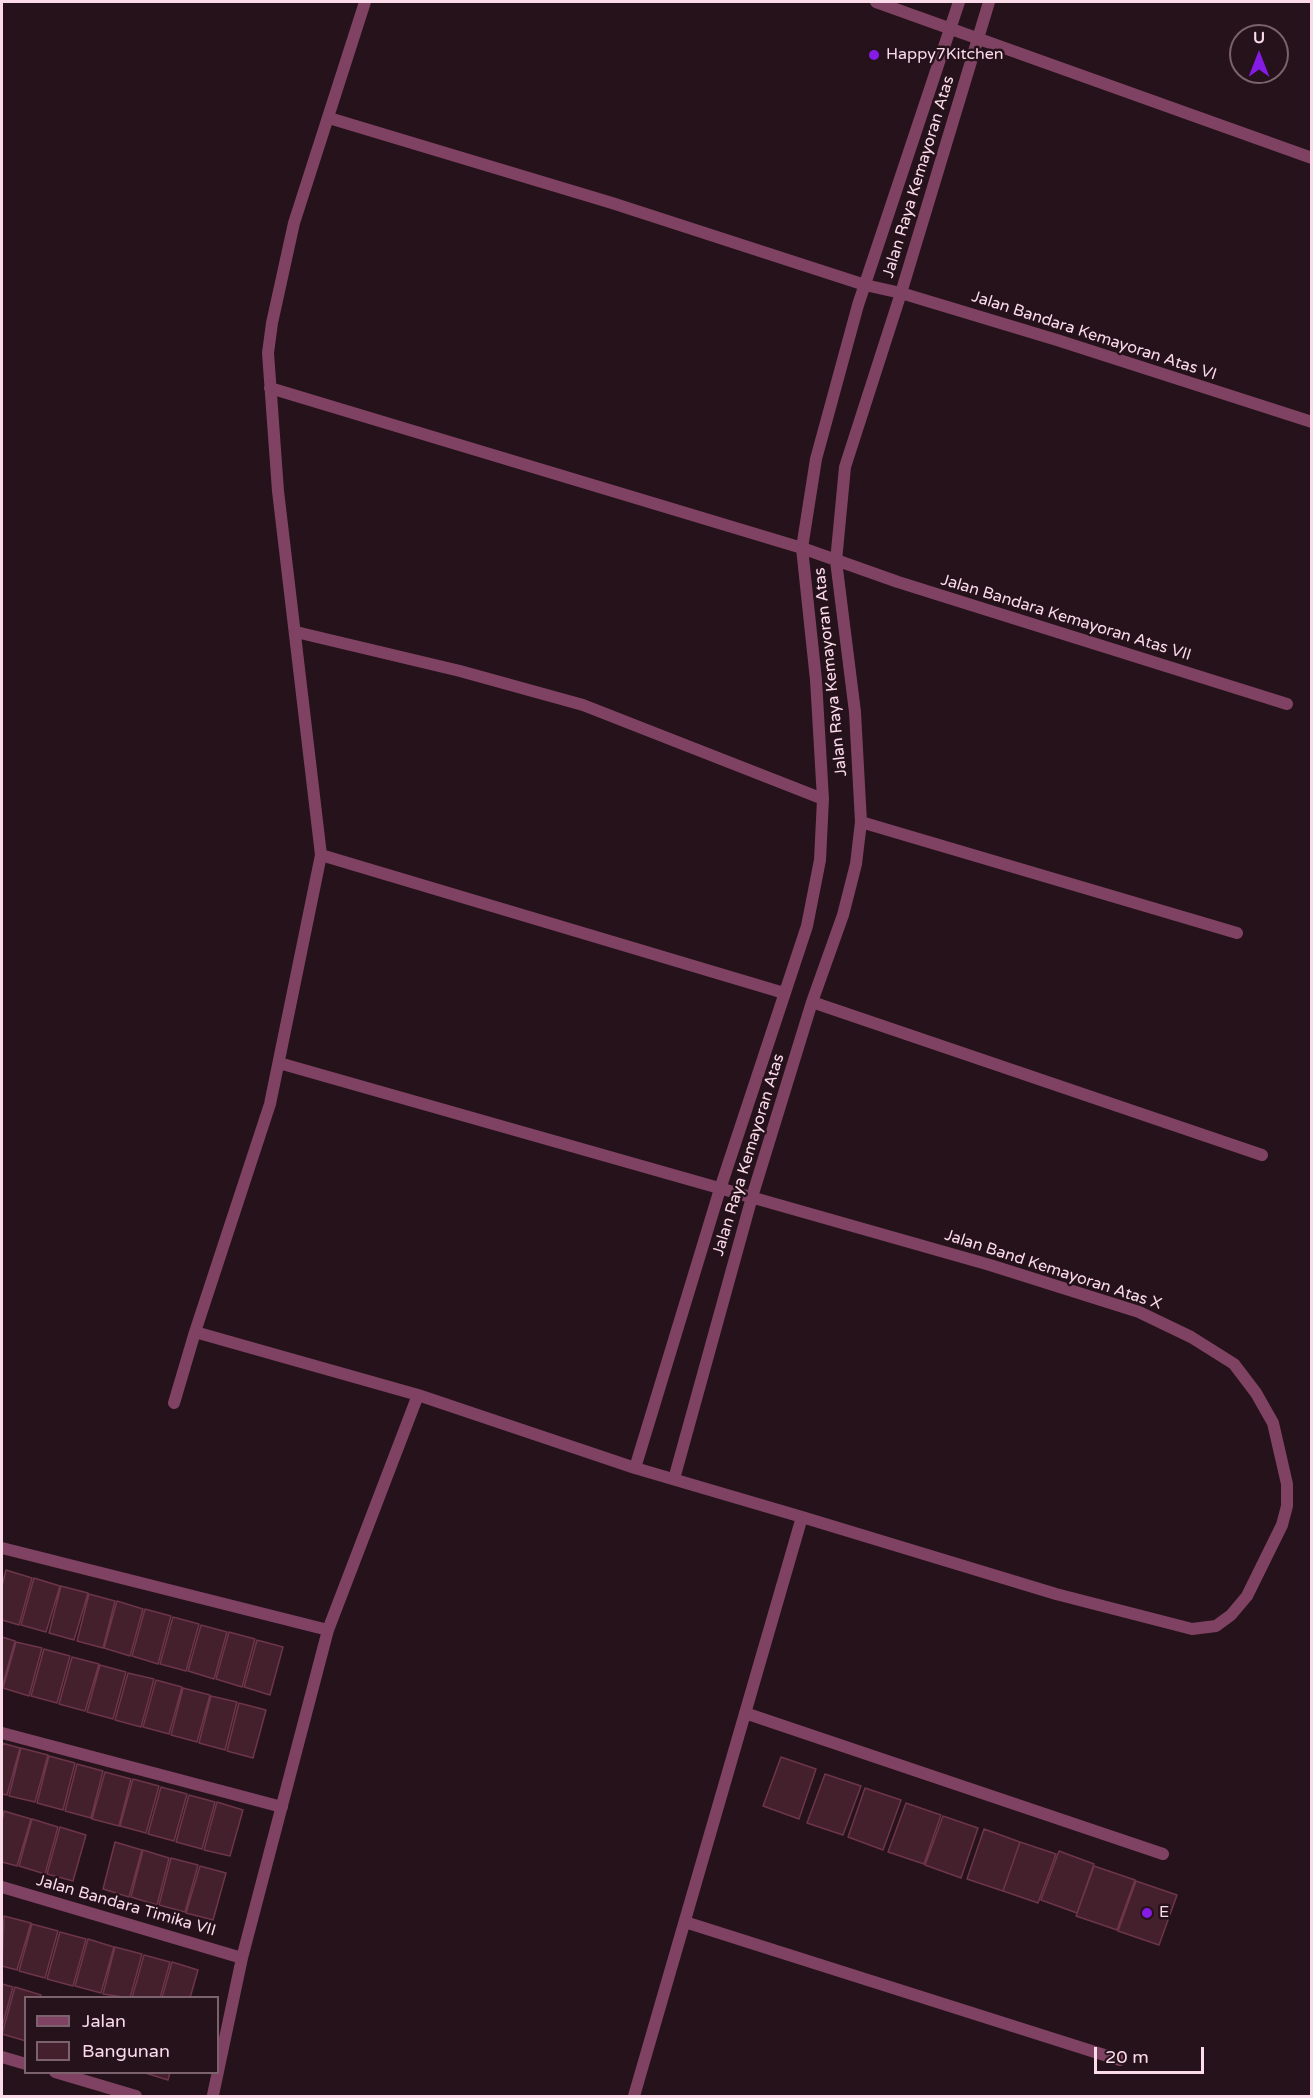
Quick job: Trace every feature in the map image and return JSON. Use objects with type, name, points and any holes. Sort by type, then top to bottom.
[{"type":"street","points":[[174,1403],[270,1104],[321,855],[278,490],[268,353],[274,312],[294,223],[365,2]]},
{"type":"street","points":[[876,2],[952,27],[978,39],[1311,158]]},
{"type":"street","name":"Jalan Raya Kemayoran Atas","points":[[635,1468],[720,1189],[809,915],[820,860],[823,799],[816,680],[802,548],[816,459],[866,285],[959,2]]},
{"type":"street","name":"Jalan Raya Kemayoran Atas","points":[[674,1479],[752,1197],[812,1002],[843,915],[856,864],[861,822],[855,711],[836,561],[845,467],[901,293],[989,2]]},
{"type":"street","name":"Jalan Bandara Kemayoran Atas VI","points":[[329,118],[612,203],[866,285],[901,293],[1311,422]]},
{"type":"street","name":"Jalan Bandara Kemayoran Atas VII","points":[[270,388],[802,548],[836,561],[1287,704]]},
{"type":"street","points":[[296,632],[460,671],[583,705],[823,799]]},
{"type":"street","points":[[861,822],[1237,933]]},
{"type":"street","points":[[321,855],[784,993]]},
{"type":"street","points":[[812,1002],[1262,1155]]},
{"type":"street","name":"Jalan Band Kemayoran Atas X","points":[[279,1063],[990,1265],[1139,1312],[1191,1337],[1234,1364],[1256,1393],[1273,1423],[1287,1484],[1287,1506],[1282,1525],[1246,1596],[1231,1616],[1216,1626],[1192,1629],[1056,1594],[802,1517]]},
{"type":"street","points":[[195,1332],[418,1395],[635,1468],[802,1517],[634,2097]]},
{"type":"street","points":[[219,2071],[242,1958],[328,1630],[418,1395]]},
{"type":"street","points":[[2,1548],[328,1630]]},
{"type":"street","points":[[745,1713],[1163,1854]]},
{"type":"street","points":[[2,1733],[282,1807]]},
{"type":"street","name":"Jalan Bandara Timika VII","points":[[2,1887],[242,1958]]},
{"type":"street","points":[[685,1922],[1120,2060]]},
{"type":"street","points":[[2,2057],[24,2063]]},
{"type":"street","points":[[58,2074],[136,2097]]},
{"type":"street","points":[[214,2096],[218,2074]]},
{"type":"building","points":[[6,1570],[32,1578],[19,1625],[2,1620],[2,1586]]},
{"type":"building","points":[[34,1578],[60,1586],[46,1632],[21,1625]]},
{"type":"building","points":[[61,1586],[88,1593],[74,1640],[49,1633]]},
{"type":"building","points":[[89,1594],[115,1601],[103,1648],[77,1641]]},
{"type":"building","points":[[117,1601],[143,1609],[130,1656],[104,1648]]},
{"type":"building","points":[[145,1609],[171,1616],[158,1664],[132,1656]]},
{"type":"building","points":[[173,1617],[199,1624],[186,1671],[160,1664]]},
{"type":"building","points":[[201,1625],[227,1632],[214,1679],[188,1671]]},
{"type":"building","points":[[229,1632],[255,1639],[242,1687],[216,1679]]},
{"type":"building","points":[[2,1637],[15,1641],[2,1688]]},
{"type":"building","points":[[257,1640],[283,1647],[270,1695],[244,1687]]},
{"type":"building","points":[[16,1642],[42,1648],[29,1696],[3,1688]]},
{"type":"building","points":[[44,1649],[70,1656],[57,1703],[31,1696]]},
{"type":"building","points":[[72,1657],[99,1664],[85,1711],[59,1704]]},
{"type":"building","points":[[100,1665],[126,1672],[113,1719],[87,1712]]},
{"type":"building","points":[[128,1673],[154,1679],[141,1727],[115,1720]]},
{"type":"building","points":[[156,1680],[182,1687],[169,1734],[143,1727]]},
{"type":"building","points":[[183,1688],[210,1695],[197,1742],[171,1735]]},
{"type":"building","points":[[211,1696],[237,1702],[225,1750],[199,1743]]},
{"type":"building","points":[[239,1703],[266,1710],[253,1758],[227,1751]]},
{"type":"building","points":[[2,1743],[20,1748],[7,1795],[2,1794]]},
{"type":"building","points":[[21,1748],[48,1755],[35,1802],[9,1796]]},
{"type":"building","points":[[49,1756],[75,1763],[63,1810],[37,1803]]},
{"type":"building","points":[[781,1757],[816,1769],[799,1819],[763,1806]]},
{"type":"building","points":[[77,1764],[103,1771],[91,1818],[65,1811]]},
{"type":"building","points":[[105,1772],[131,1779],[119,1826],[92,1819]]},
{"type":"building","points":[[825,1774],[861,1786],[843,1835],[807,1823]]},
{"type":"building","points":[[133,1779],[159,1786],[146,1833],[120,1826]]},
{"type":"building","points":[[161,1787],[187,1794],[174,1841],[148,1834]]},
{"type":"building","points":[[865,1788],[901,1800],[883,1850],[848,1837]]},
{"type":"building","points":[[189,1795],[215,1802],[202,1849],[176,1842]]},
{"type":"building","points":[[217,1802],[243,1810],[230,1856],[204,1850]]},
{"type":"building","points":[[906,1803],[941,1815],[924,1864],[888,1852]]},
{"type":"building","points":[[4,1811],[31,1819],[17,1866],[2,1862]]},
{"type":"building","points":[[943,1816],[978,1828],[961,1878],[925,1865]]},
{"type":"building","points":[[32,1819],[58,1827],[45,1874],[19,1866]]},
{"type":"building","points":[[60,1827],[86,1835],[73,1881],[47,1874]]},
{"type":"building","points":[[984,1829],[1020,1842],[1003,1891],[967,1879]]},
{"type":"building","points":[[115,1842],[142,1850],[129,1897],[103,1889]]},
{"type":"building","points":[[1020,1842],[1056,1854],[1038,1903],[1003,1891]]},
{"type":"building","points":[[143,1850],[169,1858],[157,1905],[131,1897]]},
{"type":"building","points":[[1059,1851],[1094,1864],[1077,1913],[1041,1900]]},
{"type":"building","points":[[171,1858],[198,1865],[185,1912],[159,1905]]},
{"type":"building","points":[[200,1866],[226,1873],[213,1920],[186,1913]]},
{"type":"building","points":[[1094,1866],[1135,1880],[1117,1930],[1076,1916]]},
{"type":"building","name":"E","points":[[1136,1881],[1177,1895],[1159,1945],[1118,1931]]},
{"type":"building","points":[[4,1916],[31,1923],[17,1970],[2,1966]]},
{"type":"building","points":[[32,1924],[58,1931],[45,1978],[19,1971]]},
{"type":"building","points":[[60,1932],[86,1939],[73,1986],[47,1979]]},
{"type":"building","points":[[88,1939],[114,1947],[101,1993],[75,1986]]},
{"type":"building","points":[[115,1947],[142,1954],[131,1996],[103,1994]]},
{"type":"building","points":[[144,1955],[170,1962],[161,1996],[133,1996]]},
{"type":"building","points":[[172,1962],[198,1970],[191,1996],[163,1996]]},
{"type":"building","points":[[2,1984],[13,1987],[2,2027]]},
{"type":"building","points":[[15,1987],[41,1995],[24,1996],[24,2040],[2,2034]]},
{"type":"building","points":[[148,2074],[170,2074],[168,2080]]},
{"type":"place","name":"Happy7Kitchen","points":[[874,55]]},
{"type":"place","name":"E","points":[[1147,1913]]}]
